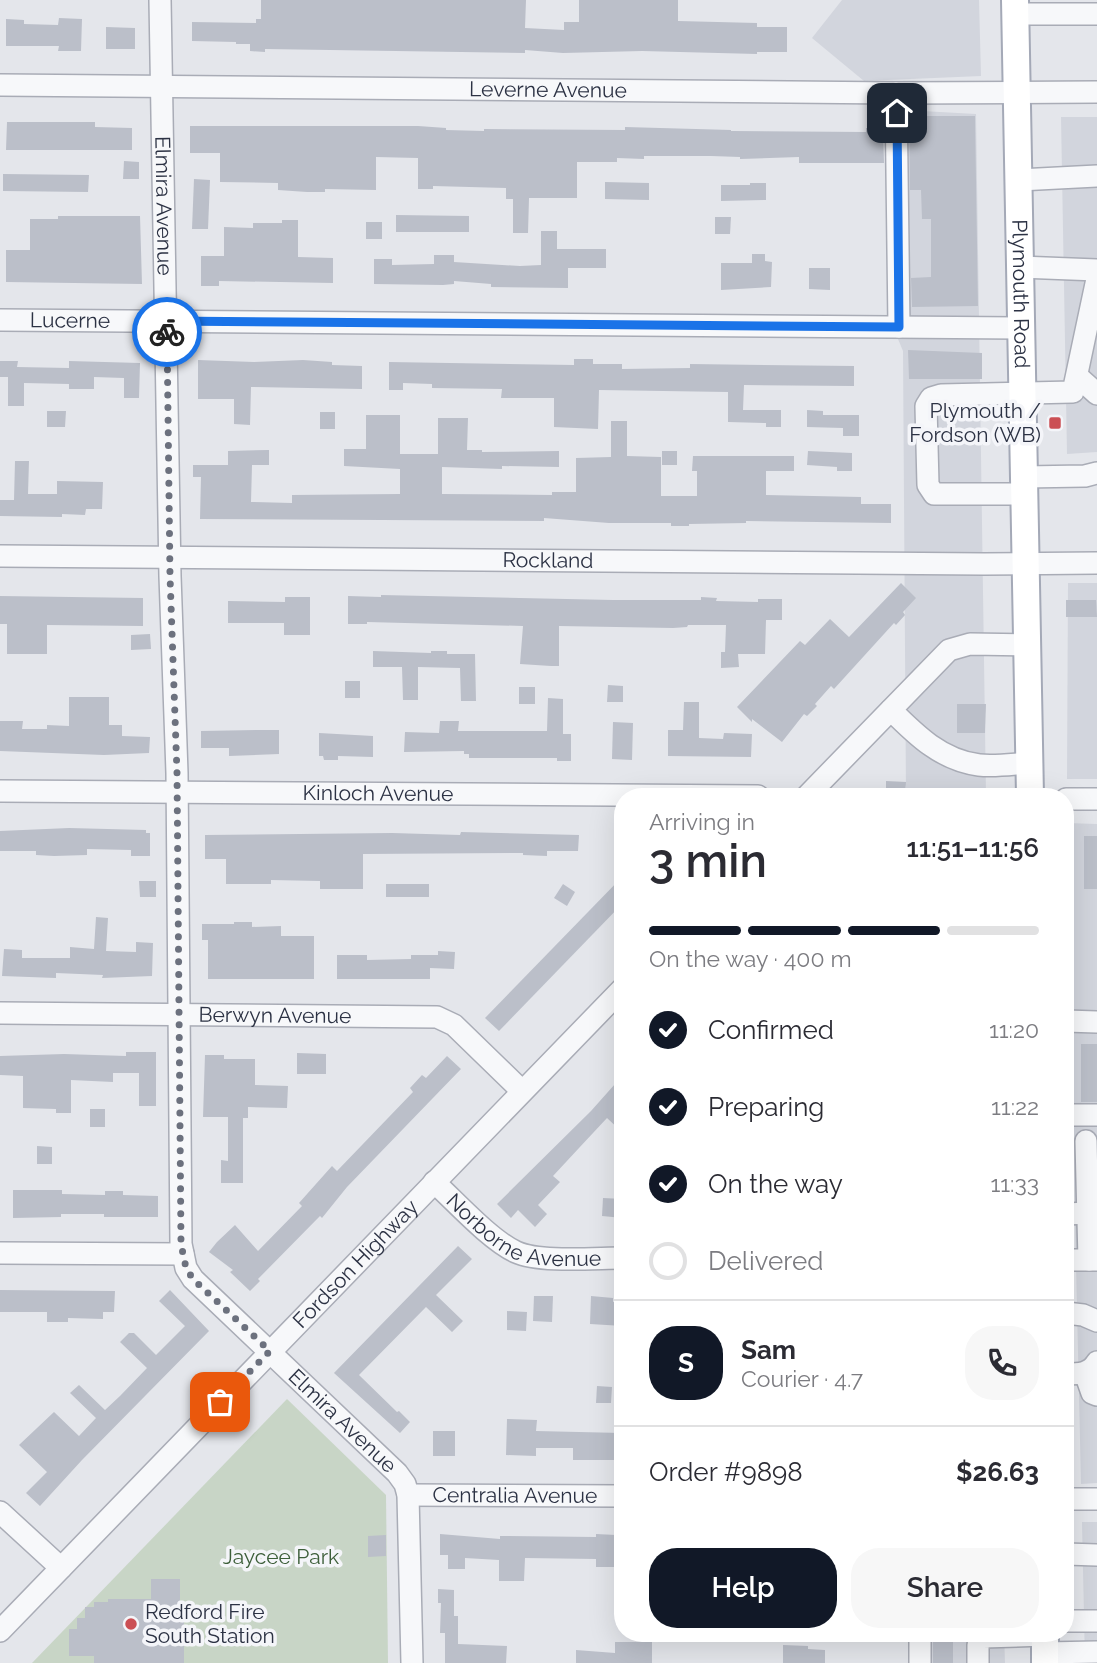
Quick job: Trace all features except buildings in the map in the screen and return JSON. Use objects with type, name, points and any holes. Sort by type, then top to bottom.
[{"type":"main road","name":"Plymouth Road","points":[[1012,4],[1017,92],[1030,788]]},
{"type":"street","name":"Elmira Avenue","points":[[160,0],[177,792],[183,1254],[186,1268],[193,1279],[397,1473],[405,1484],[408,1494],[412,1663]]},
{"type":"street","points":[[1012,4],[1097,14]]},
{"type":"street","name":"Leverne Avenue","points":[[0,85],[896,93],[1097,92]]},
{"type":"street","points":[[896,93],[899,327]]},
{"type":"street","points":[[1018,180],[1097,176]]},
{"type":"street","points":[[1020,267],[1097,270]]},
{"type":"street","points":[[1097,279],[1092,317],[1073,392],[941,395],[931,398],[926,406],[928,485],[934,494],[1024,485],[1097,472]]},
{"type":"street","name":"Lucerne","points":[[0,320],[1021,328]]},
{"type":"street","points":[[1077,376],[1097,394]]},
{"type":"street","name":"Rockland","points":[[0,556],[1097,563]]},
{"type":"street","points":[[815,788],[949,650],[970,644],[1026,645]]},
{"type":"street","points":[[891,710],[920,739],[946,757],[979,765],[1029,763]]},
{"type":"street","name":"Kinloch Avenue","points":[[0,790],[614,795]]},
{"type":"street","points":[[1074,799],[1097,799]]},
{"type":"street","name":"Fordson Highway","points":[[0,1631],[614,997]]},
{"type":"street","name":"Berwyn Avenue","points":[[0,1013],[437,1017],[454,1025],[522,1091]]},
{"type":"street","points":[[1074,1021],[1097,1022]]},
{"type":"street","points":[[1074,1115],[1097,1115]]},
{"type":"street","points":[[1074,1260],[1093,1260],[1080,1153]]},
{"type":"street","name":"Norborne Avenue","points":[[434,1182],[501,1243],[516,1252],[534,1257],[614,1258]]},
{"type":"street","points":[[1074,1214],[1088,1213]]},
{"type":"street","points":[[0,1253],[183,1254]]},
{"type":"street","points":[[1074,1313],[1097,1321]]},
{"type":"street","points":[[1082,1370],[1092,1393],[1097,1395]]},
{"type":"street","name":"Centralia Avenue","points":[[408,1494],[614,1496]]},
{"type":"street","points":[[1074,1499],[1097,1499]]},
{"type":"street","points":[[0,1512],[61,1568]]},
{"type":"street","points":[[1074,1554],[1097,1555]]},
{"type":"street","points":[[1074,1631],[1097,1621]]},
{"type":"street","points":[[919,1642],[920,1663]]},
{"type":"street","points":[[978,1663],[980,1642]]},
{"type":"street","points":[[1053,1642],[1097,1652]]},
{"type":"shaded area","points":[[842,0],[979,0],[981,76],[864,81],[812,38]]},
{"type":"shaded area","points":[[886,109],[976,114],[986,788],[906,788],[903,351],[888,315]]},
{"type":"shaded area","points":[[1061,117],[1097,117],[1097,452],[1067,454]]},
{"type":"shaded area","points":[[1068,583],[1097,583],[1097,779],[1067,779]]},
{"type":"shaded area","points":[[1074,823],[1097,824],[1097,1483],[1081,1484],[1074,1176]]},
{"type":"shaded area","points":[[1082,1522],[1097,1522],[1097,1663],[1085,1663]]},
{"type":"shaded area","points":[[913,1642],[1004,1642],[1005,1663],[913,1663]]},
{"type":"green space","name":"Jaycee Park","points":[[287,1399],[386,1495],[388,1663],[32,1663]]},
{"type":"way so far","points":[[167,332],[170,576],[177,773],[181,1244],[186,1268],[193,1279],[270,1351],[220,1402]]},
{"type":"place","name":"Plymouth / Fordson (WB)","points":[[1055,423]]},
{"type":"place","name":"Redford Fire South Station","points":[[131,1624]]},
{"type":"route","points":[[167,332],[166,321],[899,327],[897,113]]}]
